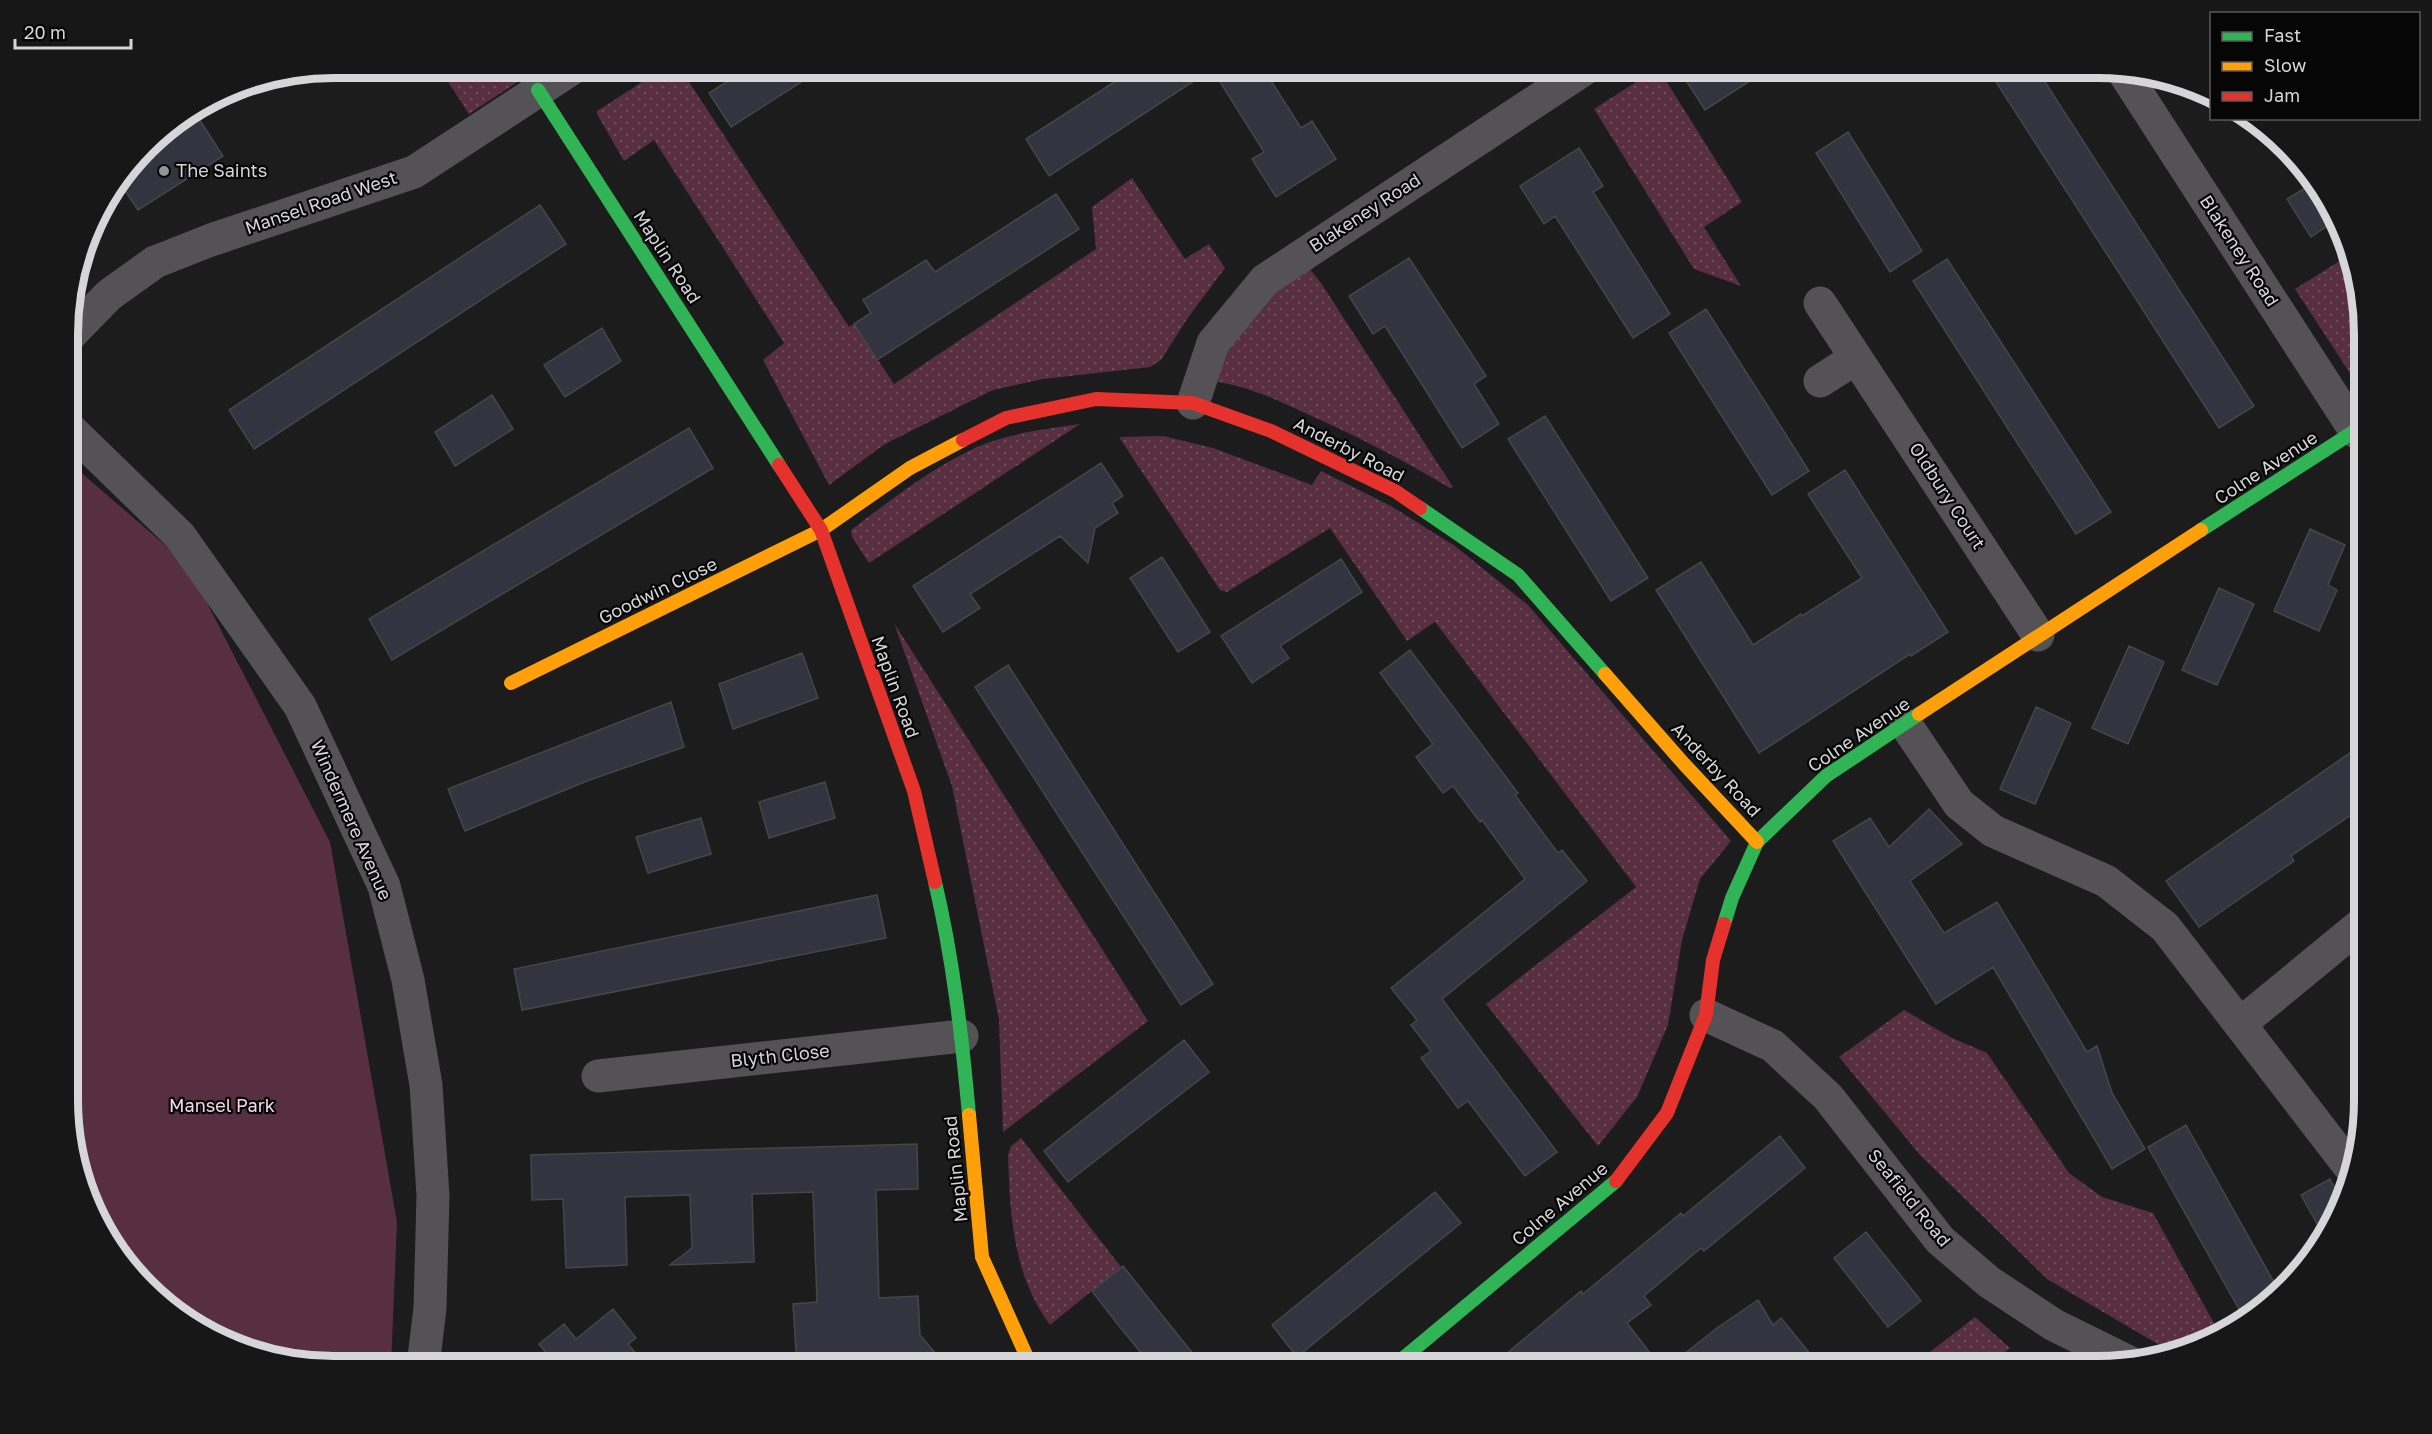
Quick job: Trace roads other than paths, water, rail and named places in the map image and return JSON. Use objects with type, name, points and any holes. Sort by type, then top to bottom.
[{"type":"street","name":"Mansel Road West","points":[[78,326],[109,295],[154,261],[414,172],[557,78]]},
{"type":"street","name":"Blakeney Road","points":[[1193,403],[1213,343],[1264,280],[1571,78]]},
{"type":"street","name":"Blakeney Road","points":[[2129,80],[2354,419]]},
{"type":"street","name":"Maplin Road","points":[[538,90],[821,530],[914,791],[942,911],[962,1036],[982,1257],[1027,1356]]},
{"type":"street","name":"Oldbury Court","points":[[1820,303],[2038,635]]},
{"type":"street","points":[[1821,381],[1856,358]]},
{"type":"street","name":"Anderby Road","points":[[821,530],[910,468],[1006,418],[1096,399],[1193,403],[1271,431],[1395,491],[1518,575],[1684,764],[1757,842]]},
{"type":"street","name":"Colne Avenue","points":[[1412,1356],[1621,1176],[1667,1113],[1706,1016],[1713,960],[1729,908],[1757,842],[1826,776],[1906,725],[2038,635],[2354,432]]},
{"type":"street","name":"Windermere Avenue","points":[[78,437],[180,536],[300,706],[384,886],[408,980],[426,1085],[433,1196],[430,1308],[424,1356]]},
{"type":"street","name":"Goodwin Close","points":[[511,683],[821,530]]},
{"type":"street","points":[[1906,725],[1959,804],[1993,831],[2106,881],[2165,927],[2346,1162]]},
{"type":"street","points":[[2240,1024],[2354,930]]},
{"type":"street","name":"Seafield Road","points":[[1706,1016],[1773,1046],[1828,1097],[1940,1240],[1989,1281],[2054,1325],[2115,1355]]},
{"type":"street","name":"Blyth Close","points":[[598,1076],[962,1036]]},
{"type":"place","name":"The Saints","points":[[164,171]]},
{"type":"park label","name":"Mansel Park","points":[[222,1106]]}]
